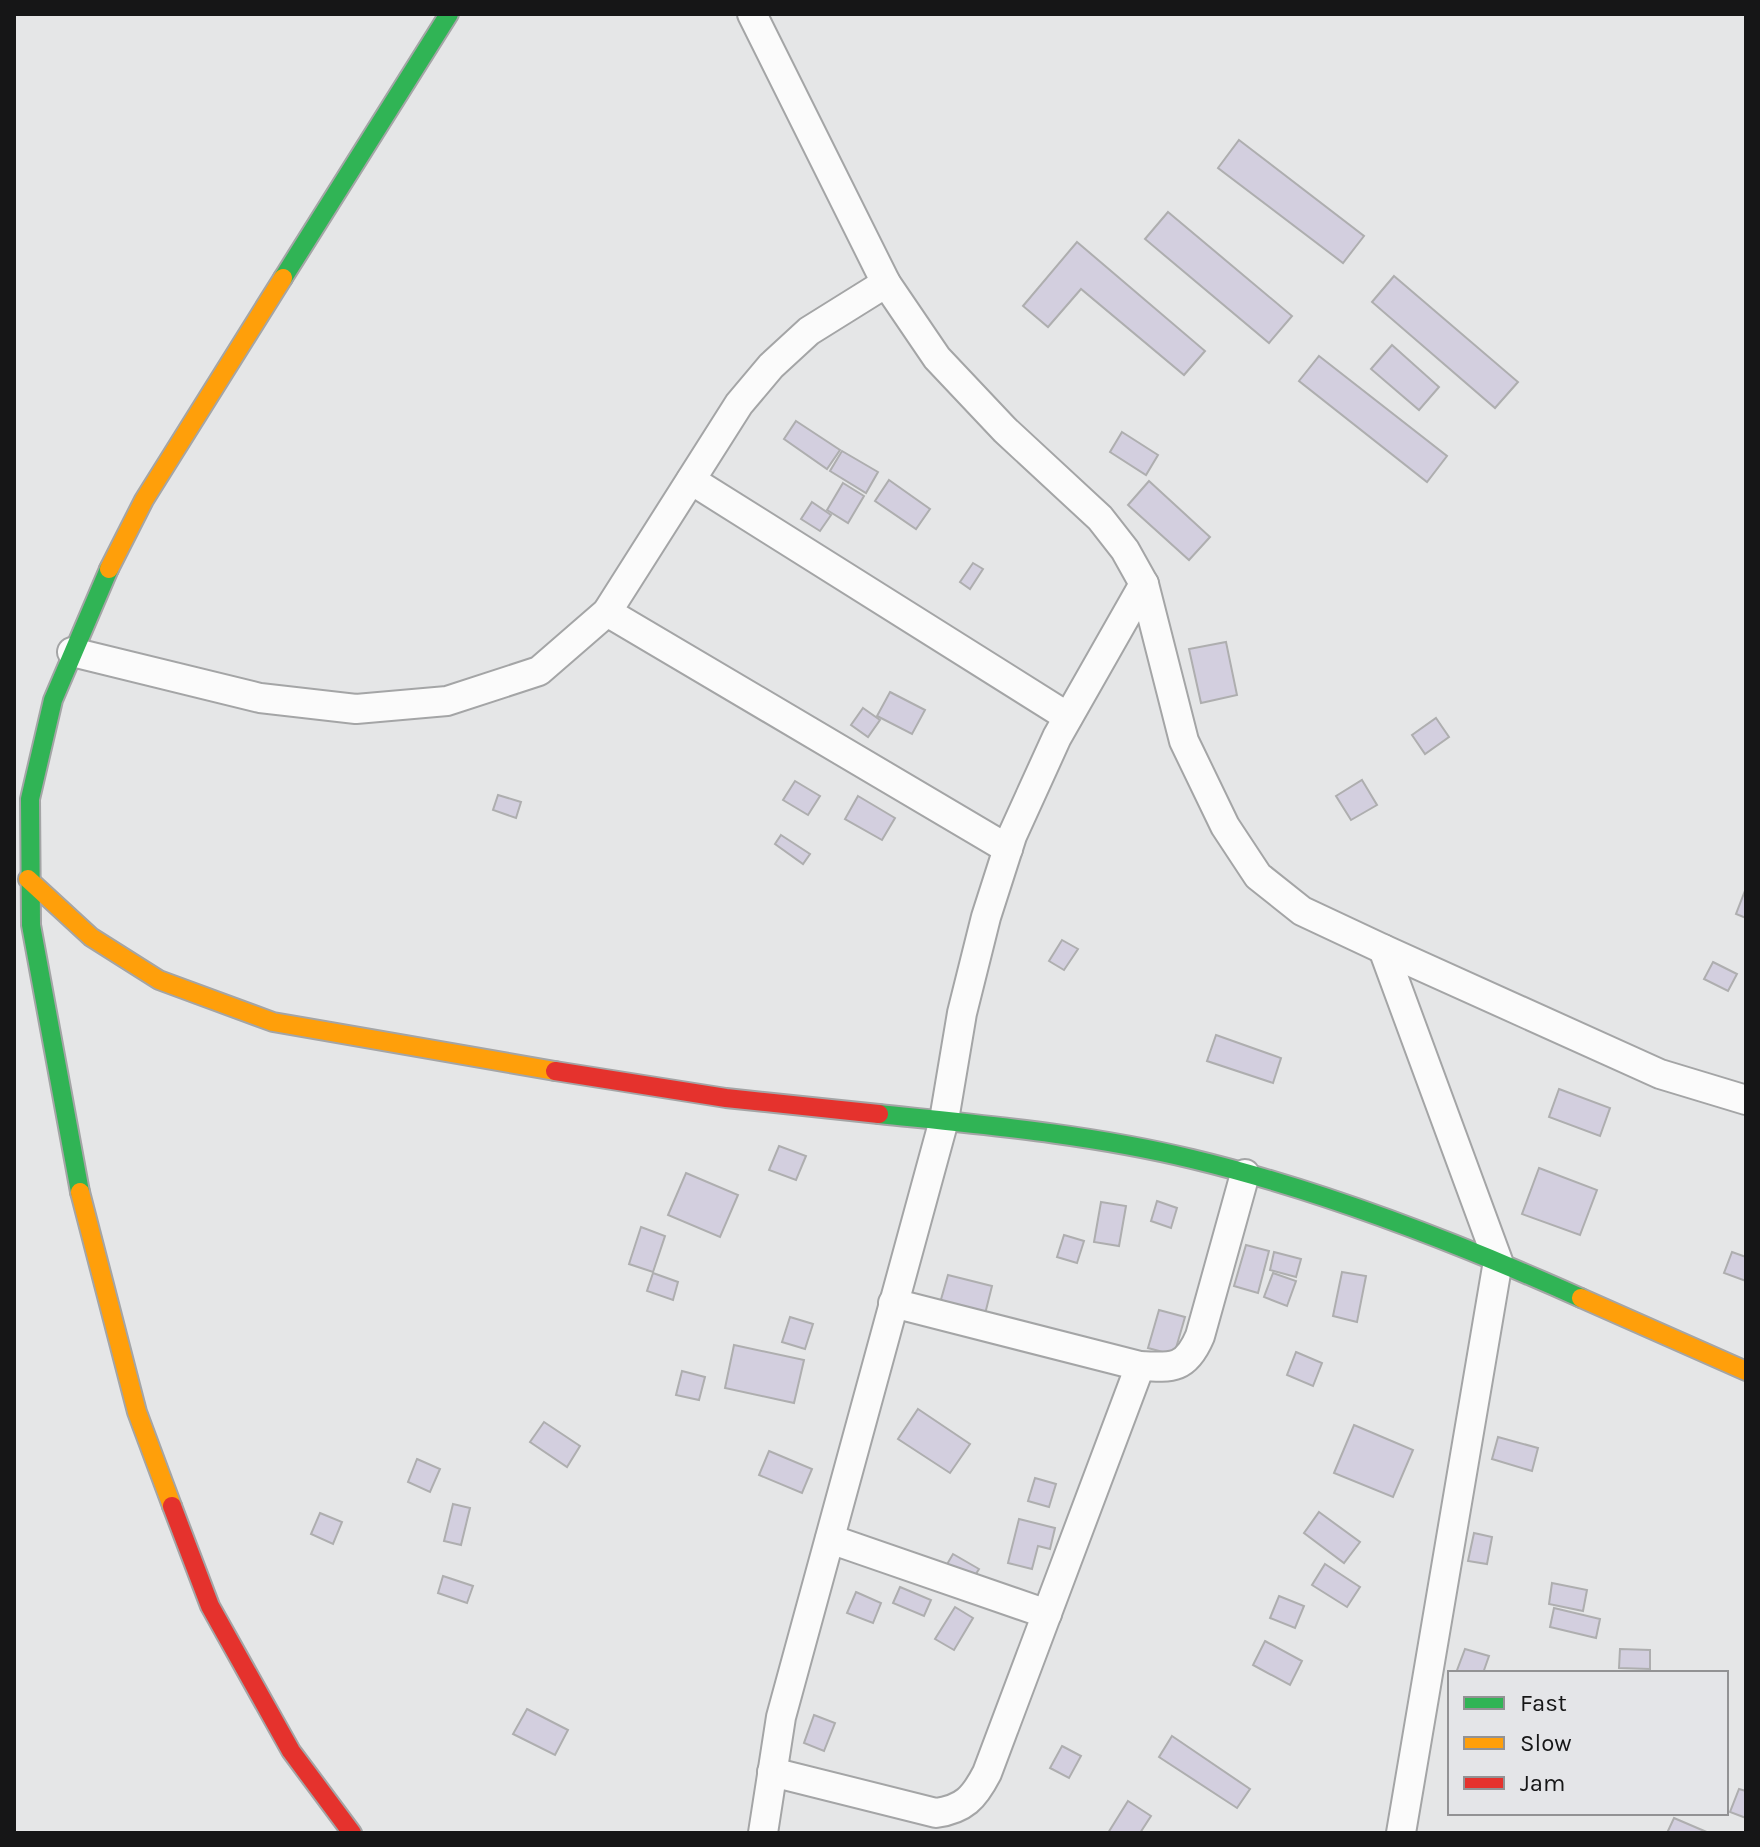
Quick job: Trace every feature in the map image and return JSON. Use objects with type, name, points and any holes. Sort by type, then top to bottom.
[{"type":"street","points":[[352,1833],[291,1751],[210,1606],[137,1412],[72,1162],[31,925],[28,879],[30,799],[53,700],[95,595],[144,500],[449,14]]},
{"type":"street","points":[[752,14],[886,283],[937,358],[1005,430],[1100,518],[1125,550],[1144,584],[1184,741],[1225,826],[1258,876],[1291,902],[1383,949],[1660,1074],[1746,1100]]},
{"type":"street","points":[[72,652],[260,698],[356,709],[447,701],[539,671],[607,612],[739,404],[771,366],[809,331],[886,283]]},
{"type":"street","points":[[691,480],[1068,717]]},
{"type":"street","points":[[763,1833],[781,1717],[944,1120],[962,1013],[1008,849],[1068,717],[1144,584]]},
{"type":"street","points":[[607,612],[1008,849]]},
{"type":"street","points":[[28,879],[91,937],[159,980],[273,1022],[407,1048],[726,1098],[1053,1132],[1192,1159],[1320,1196],[1498,1261],[1746,1371]]},
{"type":"street","points":[[1383,949],[1498,1261],[1410,1830]]},
{"type":"street","points":[[893,1303],[1140,1366],[1179,1365],[1192,1354],[1245,1174]]},
{"type":"street","points":[[772,1772],[936,1813],[958,1810],[975,1796],[987,1773],[1140,1366]]},
{"type":"street","points":[[830,1539],[1047,1614]]},
{"type":"building","points":[[1239,140],[1364,236],[1343,263],[1218,168]]},
{"type":"building","points":[[1168,212],[1292,316],[1269,343],[1145,239]]},
{"type":"building","points":[[1077,242],[1205,351],[1184,375],[1081,289],[1048,327],[1023,306]]},
{"type":"building","points":[[1394,276],[1518,382],[1495,408],[1372,302]]},
{"type":"building","points":[[1392,345],[1439,387],[1419,410],[1371,369]]},
{"type":"building","points":[[1319,356],[1447,456],[1427,482],[1299,381]]},
{"type":"building","points":[[796,421],[840,450],[827,469],[784,439]]},
{"type":"building","points":[[1122,432],[1158,455],[1146,475],[1110,452]]},
{"type":"building","points":[[842,451],[878,472],[866,493],[830,471]]},
{"type":"building","points":[[889,480],[930,509],[916,529],[875,501]]},
{"type":"building","points":[[1149,481],[1210,537],[1189,560],[1128,505]]},
{"type":"building","points":[[843,483],[864,496],[848,523],[827,510]]},
{"type":"building","points":[[812,502],[831,515],[820,531],[801,519]]},
{"type":"building","points":[[973,563],[983,569],[970,589],[960,582]]},
{"type":"building","points":[[1226,642],[1237,695],[1201,703],[1189,649]]},
{"type":"building","points":[[890,692],[925,710],[912,734],[877,716]]},
{"type":"building","points":[[863,708],[880,720],[868,737],[851,725]]},
{"type":"building","points":[[1436,718],[1449,737],[1425,754],[1412,735]]},
{"type":"building","points":[[1362,780],[1377,805],[1351,820],[1336,796]]},
{"type":"building","points":[[795,781],[820,796],[808,815],[783,800]]},
{"type":"building","points":[[498,795],[521,802],[516,818],[493,810]]},
{"type":"building","points":[[858,796],[895,818],[882,840],[845,819]]},
{"type":"building","points":[[781,835],[810,854],[803,864],[775,844]]},
{"type":"building","points":[[1746,888],[1746,918],[1736,914]]},
{"type":"building","points":[[1062,940],[1078,949],[1064,970],[1049,961]]},
{"type":"building","points":[[1713,962],[1737,974],[1728,991],[1704,979]]},
{"type":"building","points":[[1216,1035],[1281,1058],[1273,1083],[1207,1061]]},
{"type":"building","points":[[1559,1089],[1610,1108],[1600,1136],[1549,1117]]},
{"type":"building","points":[[779,1146],[806,1156],[796,1180],[769,1170]]},
{"type":"building","points":[[1539,1168],[1597,1190],[1580,1235],[1522,1214]]},
{"type":"building","points":[[686,1173],[738,1195],[720,1237],[668,1215]]},
{"type":"building","points":[[1157,1201],[1177,1208],[1171,1228],[1151,1221]]},
{"type":"building","points":[[1101,1202],[1126,1206],[1119,1246],[1094,1242]]},
{"type":"building","points":[[641,1227],[665,1236],[653,1272],[629,1264]]},
{"type":"building","points":[[1064,1235],[1084,1241],[1077,1263],[1057,1257]]},
{"type":"building","points":[[1246,1245],[1269,1251],[1258,1293],[1234,1286]]},
{"type":"building","points":[[1274,1252],[1301,1259],[1296,1277],[1270,1270]]},
{"type":"building","points":[[1732,1252],[1746,1257],[1746,1281],[1724,1273]]},
{"type":"building","points":[[1342,1272],[1366,1276],[1357,1322],[1333,1316]]},
{"type":"building","points":[[653,1273],[678,1282],[673,1300],[647,1291]]},
{"type":"building","points":[[1273,1273],[1296,1281],[1287,1306],[1264,1297]]},
{"type":"building","points":[[948,1275],[992,1286],[985,1314],[940,1303]]},
{"type":"building","points":[[1159,1310],[1185,1317],[1174,1355],[1148,1348]]},
{"type":"building","points":[[790,1317],[813,1324],[805,1349],[782,1342]]},
{"type":"building","points":[[734,1345],[804,1360],[794,1403],[725,1388]]},
{"type":"building","points":[[1296,1352],[1322,1363],[1313,1386],[1287,1375]]},
{"type":"building","points":[[682,1371],[705,1377],[699,1400],[676,1395]]},
{"type":"building","points":[[918,1409],[970,1444],[950,1473],[898,1439]]},
{"type":"building","points":[[544,1422],[580,1446],[567,1467],[530,1442]]},
{"type":"building","points":[[1354,1425],[1413,1450],[1393,1497],[1334,1473]]},
{"type":"building","points":[[1498,1437],[1538,1448],[1532,1471],[1492,1459]]},
{"type":"building","points":[[769,1451],[812,1469],[802,1493],[759,1475]]},
{"type":"building","points":[[417,1459],[440,1469],[430,1492],[408,1482]]},
{"type":"building","points":[[1035,1478],[1056,1484],[1049,1507],[1028,1501]]},
{"type":"building","points":[[453,1504],[470,1508],[461,1545],[444,1541]]},
{"type":"building","points":[[1319,1512],[1360,1542],[1344,1563],[1304,1533]]},
{"type":"building","points":[[320,1513],[342,1522],[333,1544],[311,1534]]},
{"type":"building","points":[[1019,1519],[1055,1528],[1050,1549],[1038,1546],[1032,1569],[1008,1563]]},
{"type":"building","points":[[1474,1533],[1492,1537],[1487,1564],[1468,1561]]},
{"type":"building","points":[[953,1554],[979,1569],[969,1585],[943,1571]]},
{"type":"building","points":[[1325,1564],[1360,1587],[1347,1607],[1312,1585]]},
{"type":"building","points":[[443,1576],[473,1586],[467,1603],[438,1593]]},
{"type":"building","points":[[1552,1583],[1587,1590],[1583,1611],[1549,1604]]},
{"type":"building","points":[[900,1587],[931,1600],[924,1616],[893,1603]]},
{"type":"building","points":[[856,1592],[881,1603],[873,1623],[847,1613]]},
{"type":"building","points":[[1279,1596],[1304,1606],[1295,1628],[1270,1618]]},
{"type":"building","points":[[955,1607],[973,1618],[954,1650],[935,1639]]},
{"type":"building","points":[[1554,1608],[1600,1619],[1596,1638],[1550,1627]]},
{"type":"building","points":[[1265,1641],[1302,1661],[1290,1685],[1253,1665]]},
{"type":"building","points":[[1465,1649],[1489,1656],[1484,1671],[1457,1671]]},
{"type":"building","points":[[1620,1649],[1650,1650],[1650,1669],[1619,1668]]},
{"type":"building","points":[[527,1709],[568,1730],[555,1755],[513,1734]]},
{"type":"building","points":[[814,1715],[835,1723],[824,1751],[804,1743]]},
{"type":"building","points":[[1172,1736],[1250,1789],[1237,1808],[1159,1757]]},
{"type":"building","points":[[1062,1746],[1081,1756],[1069,1778],[1050,1768]]},
{"type":"building","points":[[1739,1789],[1746,1791],[1746,1818],[1730,1812]]},
{"type":"building","points":[[1128,1801],[1151,1816],[1140,1833],[1108,1833]]},
{"type":"building","points":[[1674,1818],[1709,1833],[1667,1833]]},
{"type":"traffic: fast","points":[[283,278],[449,14]]},
{"type":"traffic: fast","points":[[80,1192],[31,925],[30,799],[53,700],[109,569]]},
{"type":"traffic: fast","points":[[879,1114],[1075,1137],[1153,1150],[1242,1172],[1390,1220],[1581,1298]]},
{"type":"traffic: slow","points":[[109,569],[144,500],[283,278]]},
{"type":"traffic: slow","points":[[28,879],[91,937],[159,980],[273,1022],[555,1071]]},
{"type":"traffic: slow","points":[[80,1192],[137,1412],[172,1506]]},
{"type":"traffic: slow","points":[[1581,1298],[1746,1371]]},
{"type":"traffic: jam","points":[[555,1071],[726,1098],[879,1114]]},
{"type":"traffic: jam","points":[[172,1506],[210,1606],[291,1751],[352,1833]]}]
